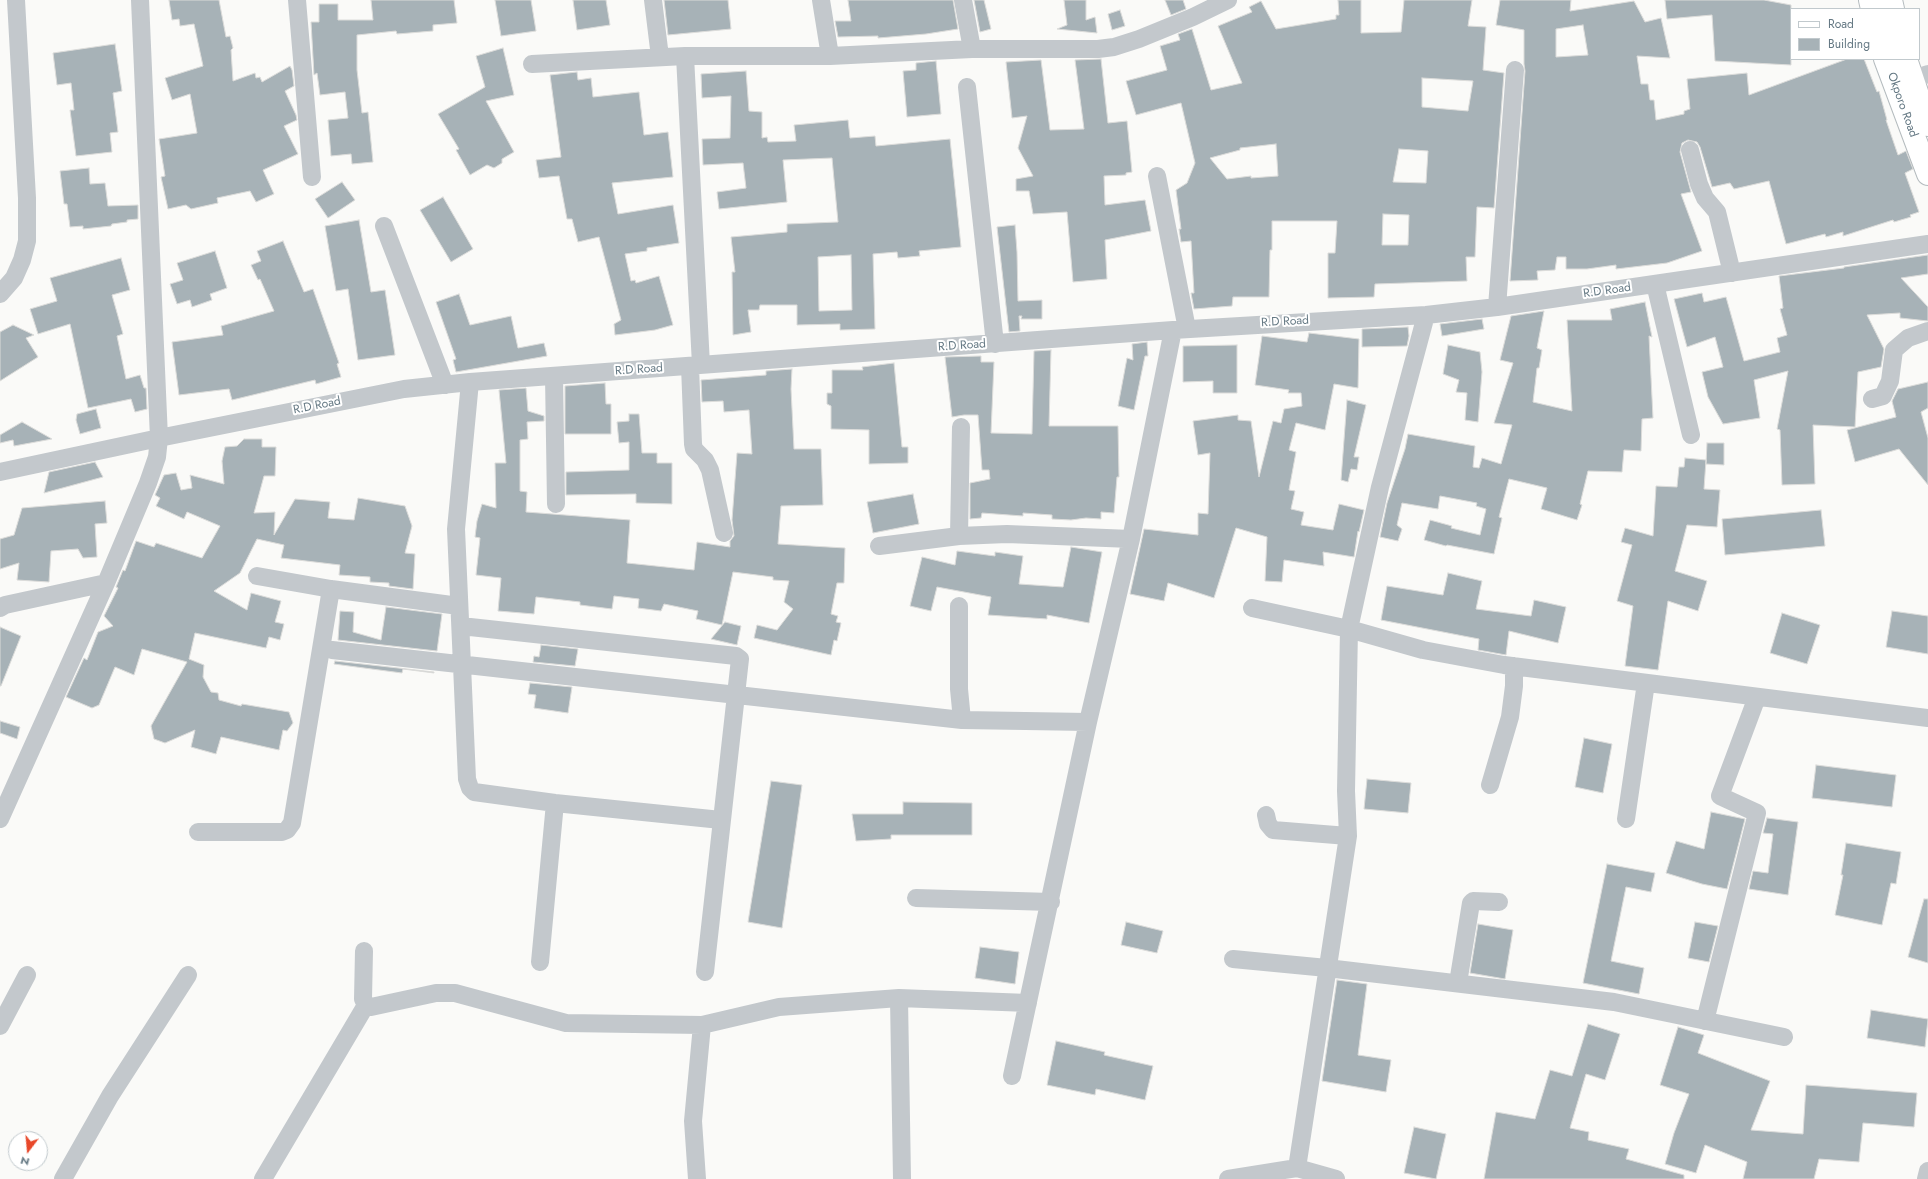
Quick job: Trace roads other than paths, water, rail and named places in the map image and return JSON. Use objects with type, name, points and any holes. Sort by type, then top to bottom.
[{"type":"main road","name":"Okporo Road","points":[[1885,60],[1928,174]]},
{"type":"main road","name":"Okporo Road","points":[[1907,60],[1920,77],[1928,125]]},
{"type":"street","points":[[0,294],[14,278],[22,260],[27,241],[27,198],[16,0]]},
{"type":"street","points":[[0,819],[106,583],[148,483],[157,457],[158,438],[140,0]]},
{"type":"street","points":[[297,0],[312,177]]},
{"type":"street","points":[[653,0],[660,57]]},
{"type":"street","points":[[821,0],[830,56]]},
{"type":"street","points":[[962,0],[972,49]]},
{"type":"street","points":[[532,64],[684,56],[830,56],[972,49],[1098,49],[1114,47],[1139,39],[1193,17],[1228,0]]},
{"type":"street","points":[[684,56],[696,366],[693,444],[694,449],[705,460],[710,470],[724,533]]},
{"type":"street","points":[[1497,306],[1515,70]]},
{"type":"street","points":[[967,87],[995,344]]},
{"type":"street","points":[[1690,150],[1699,184],[1705,198],[1717,212],[1732,273]]},
{"type":"street","points":[[1012,1076],[1051,902],[1088,722],[1180,329],[1157,176]]},
{"type":"street","points":[[384,226],[445,385]]},
{"type":"street","name":"R.D Road","points":[[0,472],[158,438],[404,389],[470,382],[1180,329],[1426,315],[1655,284],[1928,244]]},
{"type":"street","points":[[1655,284],[1691,435]]},
{"type":"street","points":[[1297,1168],[1348,836],[1346,791],[1349,629],[1380,487],[1426,315]]},
{"type":"street","points":[[1872,399],[1883,396],[1886,391],[1890,381],[1894,350],[1908,338],[1928,331]]},
{"type":"street","points":[[554,376],[556,504]]},
{"type":"street","points":[[470,382],[456,529],[467,779],[470,788],[474,792],[555,803],[721,820]]},
{"type":"street","points":[[959,536],[961,427]]},
{"type":"street","points":[[879,546],[959,536],[1033,534],[1131,539]]},
{"type":"street","points":[[257,576],[331,589],[459,606]]},
{"type":"street","points":[[0,608],[5,605],[106,583]]},
{"type":"street","points":[[198,832],[282,832],[287,830],[292,823],[331,589]]},
{"type":"street","points":[[959,606],[958,690],[962,720]]},
{"type":"street","points":[[1252,608],[1349,629],[1422,650],[1514,666],[1928,718]]},
{"type":"street","points":[[461,626],[736,656],[740,659],[705,972]]},
{"type":"street","points":[[332,650],[962,720],[1088,722]]},
{"type":"street","points":[[1490,785],[1510,717],[1514,686],[1514,666]]},
{"type":"street","points":[[1626,819],[1646,683]]},
{"type":"street","points":[[1705,1021],[1757,814],[1720,796],[1757,697]]},
{"type":"street","points":[[540,962],[555,803]]},
{"type":"street","points":[[1266,815],[1268,824],[1273,830],[1348,836]]},
{"type":"street","points":[[916,898],[1051,902]]},
{"type":"street","points":[[1458,983],[1470,903],[1473,901],[1499,902]]},
{"type":"street","points":[[364,951],[363,999],[366,1005],[371,1007],[445,992],[455,993],[566,1024],[702,1025],[778,1007],[899,998],[1028,1003]]},
{"type":"street","points":[[1232,960],[1327,968],[1614,1002],[1784,1037]]},
{"type":"street","points":[[0,1026],[27,975]]},
{"type":"street","points":[[63,1179],[110,1096],[188,975]]},
{"type":"street","points":[[899,998],[902,1179]]},
{"type":"street","points":[[263,1179],[366,1005]]},
{"type":"street","points":[[697,1179],[693,1122],[702,1025]]},
{"type":"street","points":[[1228,1179],[1297,1168],[1336,1179]]},
{"type":"street","points":[[1926,1179],[1928,1171]]}]
